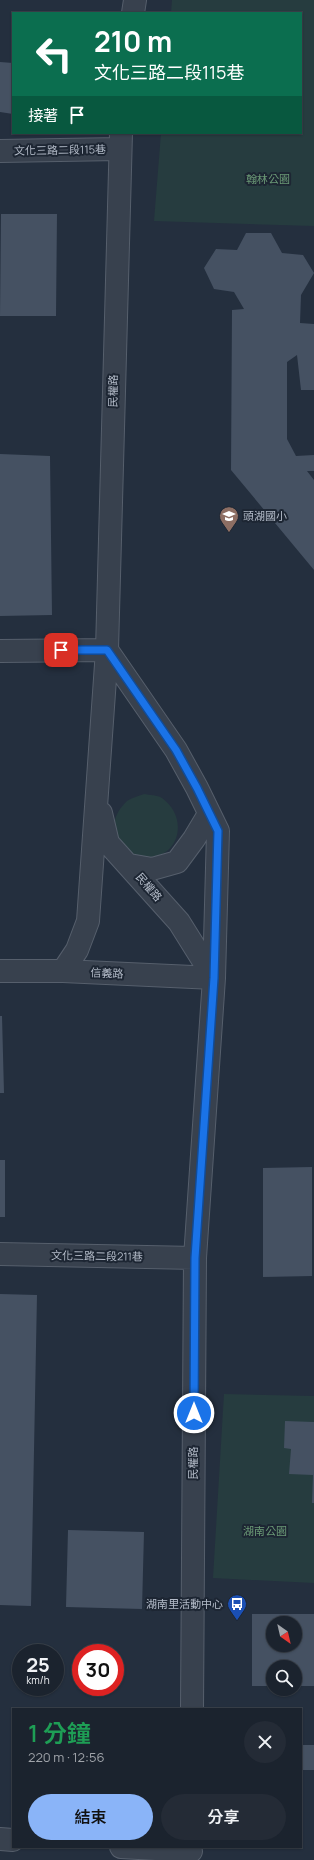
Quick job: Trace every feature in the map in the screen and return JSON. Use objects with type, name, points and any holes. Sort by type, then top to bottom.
[{"type":"street","points":[[134,12],[135,0]]},
{"type":"street","name":"文化三路二段115巷","points":[[0,151],[120,141]]},
{"type":"street","name":"民權路","points":[[63,971],[77,950],[88,921],[107,650],[120,141]]},
{"type":"street","points":[[0,651],[107,650]]},
{"type":"street","name":"民權路","points":[[107,650],[176,750],[218,831],[214,978],[195,1258],[192,1708]]},
{"type":"street","name":"民權路","points":[[96,792],[108,842],[179,922],[214,978]]},
{"type":"street","points":[[129,865],[152,869],[177,862],[194,839],[208,814]]},
{"type":"street","name":"信義路","points":[[0,971],[63,971],[214,978]]},
{"type":"street","name":"文化三路二段211巷","points":[[0,1254],[195,1258]]},
{"type":"street","points":[[0,1839],[12,1840]]},
{"type":"street","points":[[133,1848],[191,1853]]},
{"type":"green space","name":"翰林公園","points":[[172,0],[314,0],[314,226],[154,221],[161,134],[302,134],[302,12],[171,12]]},
{"type":"green space","points":[[144,794],[160,797],[171,807],[176,818],[178,828],[176,839],[171,847],[162,854],[151,857],[138,856],[126,850],[120,845],[114,828],[116,816],[127,801]]},
{"type":"green space","name":"湖南公園","points":[[224,1394],[314,1396],[314,1583],[213,1578]]},
{"type":"building","points":[[0,62],[12,63],[12,114],[0,112]]},
{"type":"building","points":[[1,214],[57,214],[56,316],[0,316]]},
{"type":"building","points":[[246,233],[271,233],[282,253],[303,255],[314,273],[301,295],[300,323],[314,324],[314,390],[301,390],[297,355],[287,362],[287,439],[296,456],[314,455],[314,471],[307,471],[314,480],[314,570],[231,470],[232,310],[244,309],[234,292],[214,289],[204,268],[216,249],[237,250]]},
{"type":"building","points":[[0,454],[50,456],[52,615],[0,616]]},
{"type":"building","points":[[0,1016],[2,1016],[4,1093],[0,1093]]},
{"type":"building","points":[[0,1160],[5,1160],[5,1217],[0,1217]]},
{"type":"building","points":[[312,1167],[312,1276],[263,1277],[263,1168]]},
{"type":"building","points":[[0,1294],[37,1295],[31,1606],[0,1605]]},
{"type":"building","points":[[285,1421],[314,1422],[314,1503],[312,1503],[313,1475],[289,1474],[291,1449],[284,1448]]},
{"type":"building","points":[[68,1530],[144,1532],[142,1609],[66,1607]]},
{"type":"building","points":[[252,1614],[314,1614],[314,1686],[302,1686],[302,1660],[266,1660],[266,1686],[252,1686]]},
{"type":"building","points":[[302,1745],[314,1745],[314,1770],[302,1770]]},
{"type":"place","name":"頭湖國小","points":[[229,533]]},
{"type":"place","name":"湖南里活動中心","points":[[237,1621]]},
{"type":"route","points":[[61,650],[107,650],[176,750],[218,831],[214,978],[195,1258],[194,1413]]}]
